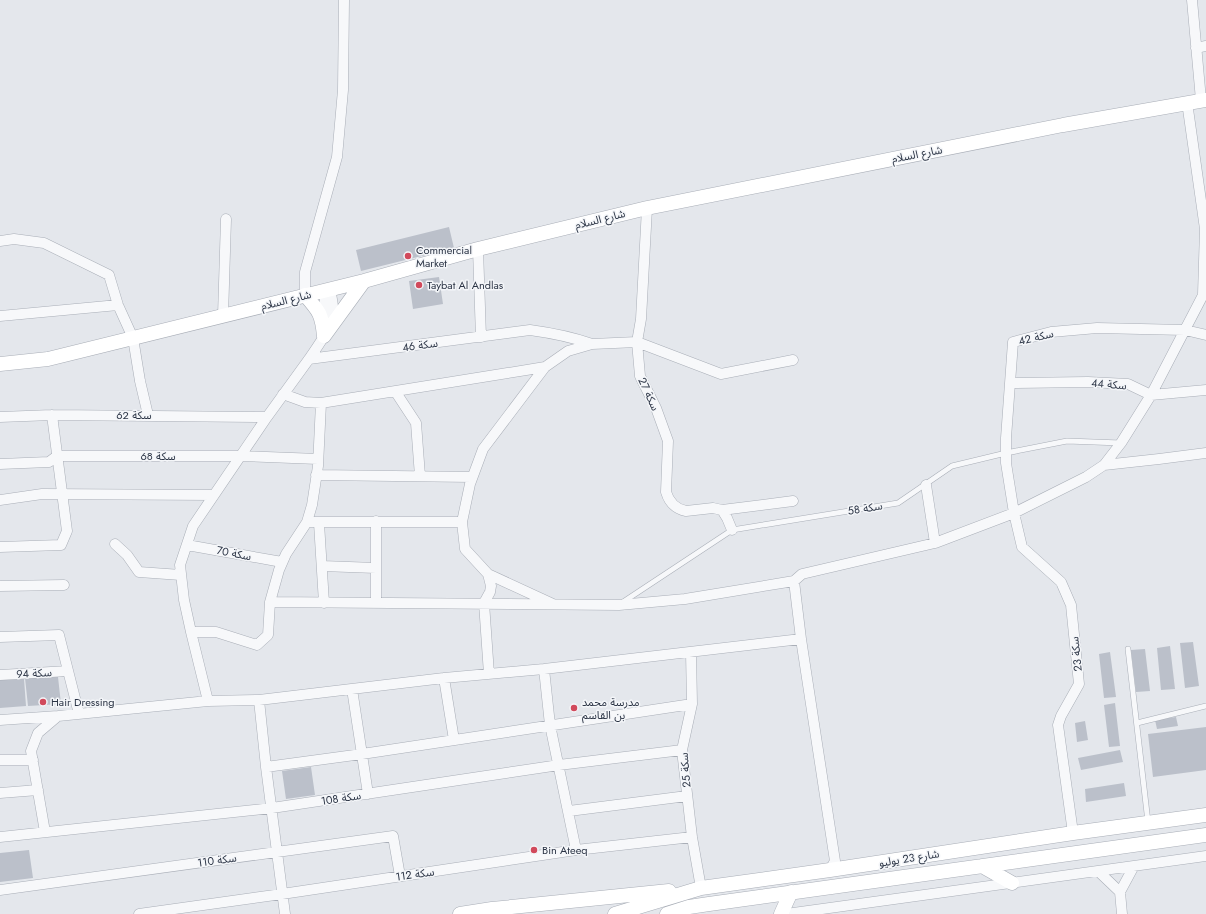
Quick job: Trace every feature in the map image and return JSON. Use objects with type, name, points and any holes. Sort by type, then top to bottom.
[{"type":"main road","name":"شارع السلام","points":[[0,364],[48,359],[364,281],[478,249],[647,208],[1063,125],[1204,100]]},
{"type":"main road","points":[[323,329],[364,281]]},
{"type":"main road","points":[[305,295],[319,312],[323,329]]},
{"type":"main road","name":"شارع 23 يوليو","points":[[615,914],[701,888],[836,867],[1206,815]]},
{"type":"main road","name":"شارع 23 يوليو","points":[[667,914],[791,892],[1206,835]]},
{"type":"main road","points":[[982,866],[1012,883]]},
{"type":"main road","points":[[460,914],[492,909],[701,888]]},
{"type":"main road","points":[[782,914],[791,892]]},
{"type":"street","points":[[305,295],[305,272],[337,157],[343,90],[344,0]]},
{"type":"street","points":[[1192,0],[1201,47],[1204,100]]},
{"type":"street","points":[[270,602],[619,605],[685,599],[794,581],[802,574],[935,544],[1014,513],[1086,477],[1104,465],[1121,443],[1151,395],[1205,295],[1205,229],[1187,102]]},
{"type":"street","name":"سكة 27","points":[[647,208],[641,319],[637,342],[640,376],[656,408],[668,441],[666,492],[668,499],[677,507],[686,511],[714,508],[722,510]]},
{"type":"street","points":[[223,316],[226,219]]},
{"type":"street","points":[[0,240],[14,239],[44,243],[109,275],[118,305],[133,338],[140,381],[148,415]]},
{"type":"street","points":[[478,249],[481,337]]},
{"type":"street","points":[[208,701],[184,600],[180,565],[192,526],[212,495],[309,359],[323,329],[325,298],[330,289]]},
{"type":"street","points":[[0,316],[118,305]]},
{"type":"street","name":"سكة 42","points":[[1014,513],[1006,463],[1013,342],[1051,332],[1097,328],[1185,330],[1206,335]]},
{"type":"street","name":"سكة 46","points":[[309,359],[530,330],[556,333],[592,344]]},
{"type":"street","points":[[553,604],[488,574],[465,549],[462,522],[472,477],[483,449],[545,367],[568,351],[592,344],[637,342],[721,374],[793,360]]},
{"type":"street","points":[[284,394],[306,402],[321,403],[545,367]]},
{"type":"street","name":"سكة 44","points":[[1010,384],[1088,382],[1128,384],[1151,395]]},
{"type":"street","points":[[1151,395],[1206,390]]},
{"type":"street","points":[[395,391],[416,423],[420,476]]},
{"type":"street","points":[[191,632],[216,632],[257,644],[268,635],[270,602],[282,562],[307,522],[312,505],[318,459],[321,403]]},
{"type":"street","points":[[0,547],[61,545],[67,531],[52,415]]},
{"type":"street","name":"سكة 62","points":[[0,417],[52,415],[148,415],[267,417]]},
{"type":"street","points":[[1104,465],[1206,453]]},
{"type":"street","name":"سكة 68","points":[[0,464],[49,462],[57,456],[240,456],[318,459]]},
{"type":"street","points":[[316,475],[472,477]]},
{"type":"street","points":[[926,485],[935,544]]},
{"type":"street","points":[[0,500],[42,494],[212,495]]},
{"type":"street","points":[[732,530],[722,510],[793,501]]},
{"type":"street","name":"سكة 23","points":[[1014,513],[1022,547],[1061,582],[1071,606],[1079,684],[1061,716],[1058,725],[1073,833]]},
{"type":"street","points":[[376,521],[376,602]]},
{"type":"street","points":[[307,522],[462,522]]},
{"type":"street","points":[[319,523],[324,603]]},
{"type":"street","points":[[114,544],[127,556],[139,572],[181,575]]},
{"type":"street","name":"سكة 70","points":[[187,544],[282,562]]},
{"type":"street","points":[[322,566],[376,568]]},
{"type":"street","points":[[488,574],[491,586],[490,592],[484,603],[489,674]]},
{"type":"street","points":[[794,581],[801,639],[836,867]]},
{"type":"street","points":[[0,586],[64,585]]},
{"type":"street","points":[[0,637],[59,635],[79,714]]},
{"type":"street","points":[[0,720],[58,716],[208,701],[259,700],[801,639]]},
{"type":"street","name":"سكة 25","points":[[691,652],[692,704],[682,750],[692,837],[701,888]]},
{"type":"street","points":[[544,669],[550,725],[576,850]]},
{"type":"street","name":"سكة 94","points":[[0,675],[68,671]]},
{"type":"street","points":[[444,678],[454,740]]},
{"type":"street","points":[[352,689],[368,794]]},
{"type":"street","points":[[259,700],[285,914]]},
{"type":"street","points":[[266,767],[692,704]]},
{"type":"street","points":[[45,832],[32,751],[38,733],[58,716]]},
{"type":"street","name":"سكة 108","points":[[0,838],[272,808],[559,766],[682,750]]},
{"type":"street","points":[[0,760],[33,760]]},
{"type":"street","points":[[0,793],[38,790]]},
{"type":"street","points":[[569,811],[687,796]]},
{"type":"street","name":"سكة 110","points":[[0,890],[393,836],[400,876]]},
{"type":"street","name":"سكة 112","points":[[139,914],[576,850],[692,837]]},
{"type":"street","points":[[786,914],[1206,856]]},
{"type":"street","points":[[1122,914],[1120,892],[1134,866]]},
{"type":"street","points":[[1098,871],[1120,892]]},
{"type":"lane","name":"سكة 58","points":[[619,605],[732,530],[898,503],[952,466],[1006,453],[1067,441],[1121,443]]},
{"type":"lane","points":[[1128,649],[1148,823]]},
{"type":"lane","points":[[1137,723],[1206,706]]},
{"type":"building","points":[[449,227],[454,248],[361,271],[356,250]]},
{"type":"building","points":[[439,277],[443,304],[413,309],[409,281]]},
{"type":"building","points":[[1193,642],[1199,686],[1185,688],[1180,643]]},
{"type":"building","points":[[1170,646],[1175,689],[1161,690],[1157,648]]},
{"type":"building","points":[[1145,649],[1150,691],[1136,692],[1131,650]]},
{"type":"building","points":[[1110,652],[1116,697],[1104,698],[1099,654]]},
{"type":"building","points":[[58,677],[61,704],[28,706],[25,678]]},
{"type":"building","points":[[24,679],[26,706],[0,708],[0,680]]},
{"type":"building","points":[[1115,703],[1120,746],[1109,747],[1104,705]]},
{"type":"building","points":[[1176,717],[1178,726],[1157,729],[1155,720]]},
{"type":"building","points":[[1085,721],[1088,740],[1077,742],[1075,723]]},
{"type":"building","points":[[1206,727],[1206,770],[1153,777],[1148,734]]},
{"type":"building","points":[[1120,750],[1123,762],[1081,770],[1078,758]]},
{"type":"building","points":[[311,767],[315,795],[286,799],[282,771]]},
{"type":"building","points":[[1124,783],[1126,796],[1086,802],[1085,789]]},
{"type":"building","points":[[29,850],[33,878],[0,882],[0,853]]},
{"type":"place","name":"Commercial Market","points":[[408,256]]},
{"type":"place","name":"Taybat Al Andlas","points":[[419,285]]},
{"type":"place","name":"Hair Dressing","points":[[43,702]]},
{"type":"place","name":"مدرسة محمد بن القاسم","points":[[574,708]]},
{"type":"place","name":"Bin Ateeq","points":[[534,850]]}]
